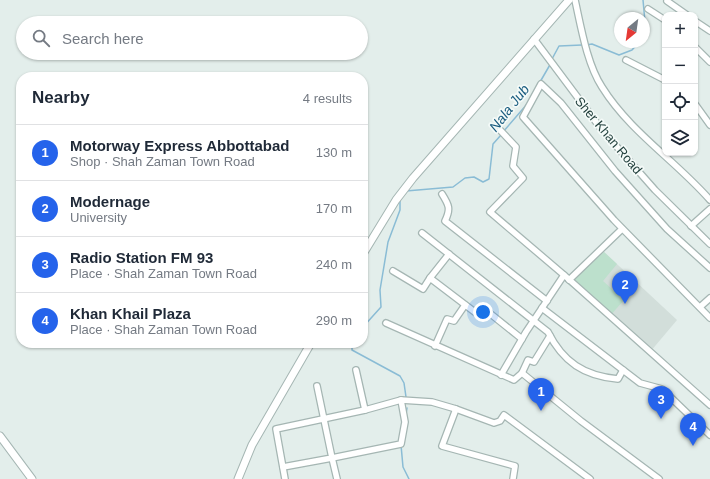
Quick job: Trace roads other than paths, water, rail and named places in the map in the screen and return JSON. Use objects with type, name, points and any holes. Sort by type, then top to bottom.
[{"type":"street","points":[[368,246],[396,200],[412,178],[569,0]]},
{"type":"street","name":"Sher Khan Road","points":[[574,0],[585,44],[602,88],[628,121],[696,183],[710,200]]},
{"type":"street","points":[[667,1],[683,12]]},
{"type":"street","points":[[648,9],[662,18]]},
{"type":"street","points":[[698,23],[710,31]]},
{"type":"street","name":"Sher Khan Road","points":[[534,39],[553,67],[602,130],[655,190],[710,244]]},
{"type":"street","points":[[696,48],[710,62]]},
{"type":"street","points":[[626,60],[662,78]]},
{"type":"street","points":[[710,268],[667,229],[615,171],[561,103],[541,84],[523,117],[622,229],[710,318]]},
{"type":"street","points":[[698,108],[710,125]]},
{"type":"street","points":[[500,130],[516,147],[513,166],[523,178],[490,212],[710,405]]},
{"type":"street","points":[[442,194],[449,205],[449,213],[445,221],[547,301]]},
{"type":"street","points":[[691,226],[710,209]]},
{"type":"street","points":[[501,375],[533,321],[547,301],[567,278],[622,229]]},
{"type":"street","points":[[422,233],[548,332],[554,344],[569,361],[588,373],[618,378],[623,370]]},
{"type":"street","points":[[393,271],[424,289],[430,278],[449,254]]},
{"type":"street","points":[[430,278],[476,313],[482,307],[522,339]]},
{"type":"street","points":[[700,308],[710,298]]},
{"type":"street","points":[[435,346],[447,319],[454,321],[465,305]]},
{"type":"street","points":[[542,308],[640,383],[662,389],[710,435]]},
{"type":"street","points":[[386,323],[514,380],[522,373],[528,360],[534,362],[550,336]]},
{"type":"street","points":[[238,479],[252,445],[308,348]]},
{"type":"street","points":[[356,370],[365,410]]},
{"type":"street","points":[[522,373],[581,421],[659,479]]},
{"type":"street","points":[[317,386],[337,479]]},
{"type":"street","points":[[283,467],[401,444],[405,422],[401,400]]},
{"type":"street","points":[[285,479],[276,429],[365,410],[401,400],[421,401],[456,409],[494,423],[500,421],[504,415],[590,479]]},
{"type":"street","points":[[456,409],[442,446],[515,466],[512,479]]},
{"type":"street","points":[[0,436],[32,479]]},
{"type":"waterway","name":"Nala Jub","points":[[643,0],[644,12]]},
{"type":"waterway","name":"Nala Jub","points":[[586,45],[592,44],[619,55],[634,48]]},
{"type":"waterway","name":"Nala Jub","points":[[552,59],[559,46],[582,45]]},
{"type":"waterway","name":"Nala Jub","points":[[540,82],[551,63]]},
{"type":"waterway","name":"Nala Jub","points":[[503,132],[528,103]]},
{"type":"waterway","name":"Nala Jub","points":[[406,191],[453,187],[465,178],[474,177],[483,182],[489,179],[493,144],[501,135]]},
{"type":"waterway","name":"Nala Jub","points":[[368,321],[381,307],[380,290],[388,242],[400,210],[400,199]]},
{"type":"waterway","name":"Nala Jub","points":[[352,348],[352,350],[400,376],[404,383],[406,397]]},
{"type":"waterway","name":"Nala Jub","points":[[406,414],[407,408]]},
{"type":"waterway","name":"Nala Jub","points":[[401,445],[403,467],[409,479]]},
{"type":"place","name":"Modernage","points":[[625,304]]},
{"type":"place","name":"Motorway Express Abbottabad","points":[[541,411]]},
{"type":"place","name":"Radio Station FM 93","points":[[661,419]]},
{"type":"place","name":"Khan Khail Plaza","points":[[693,446]]}]
